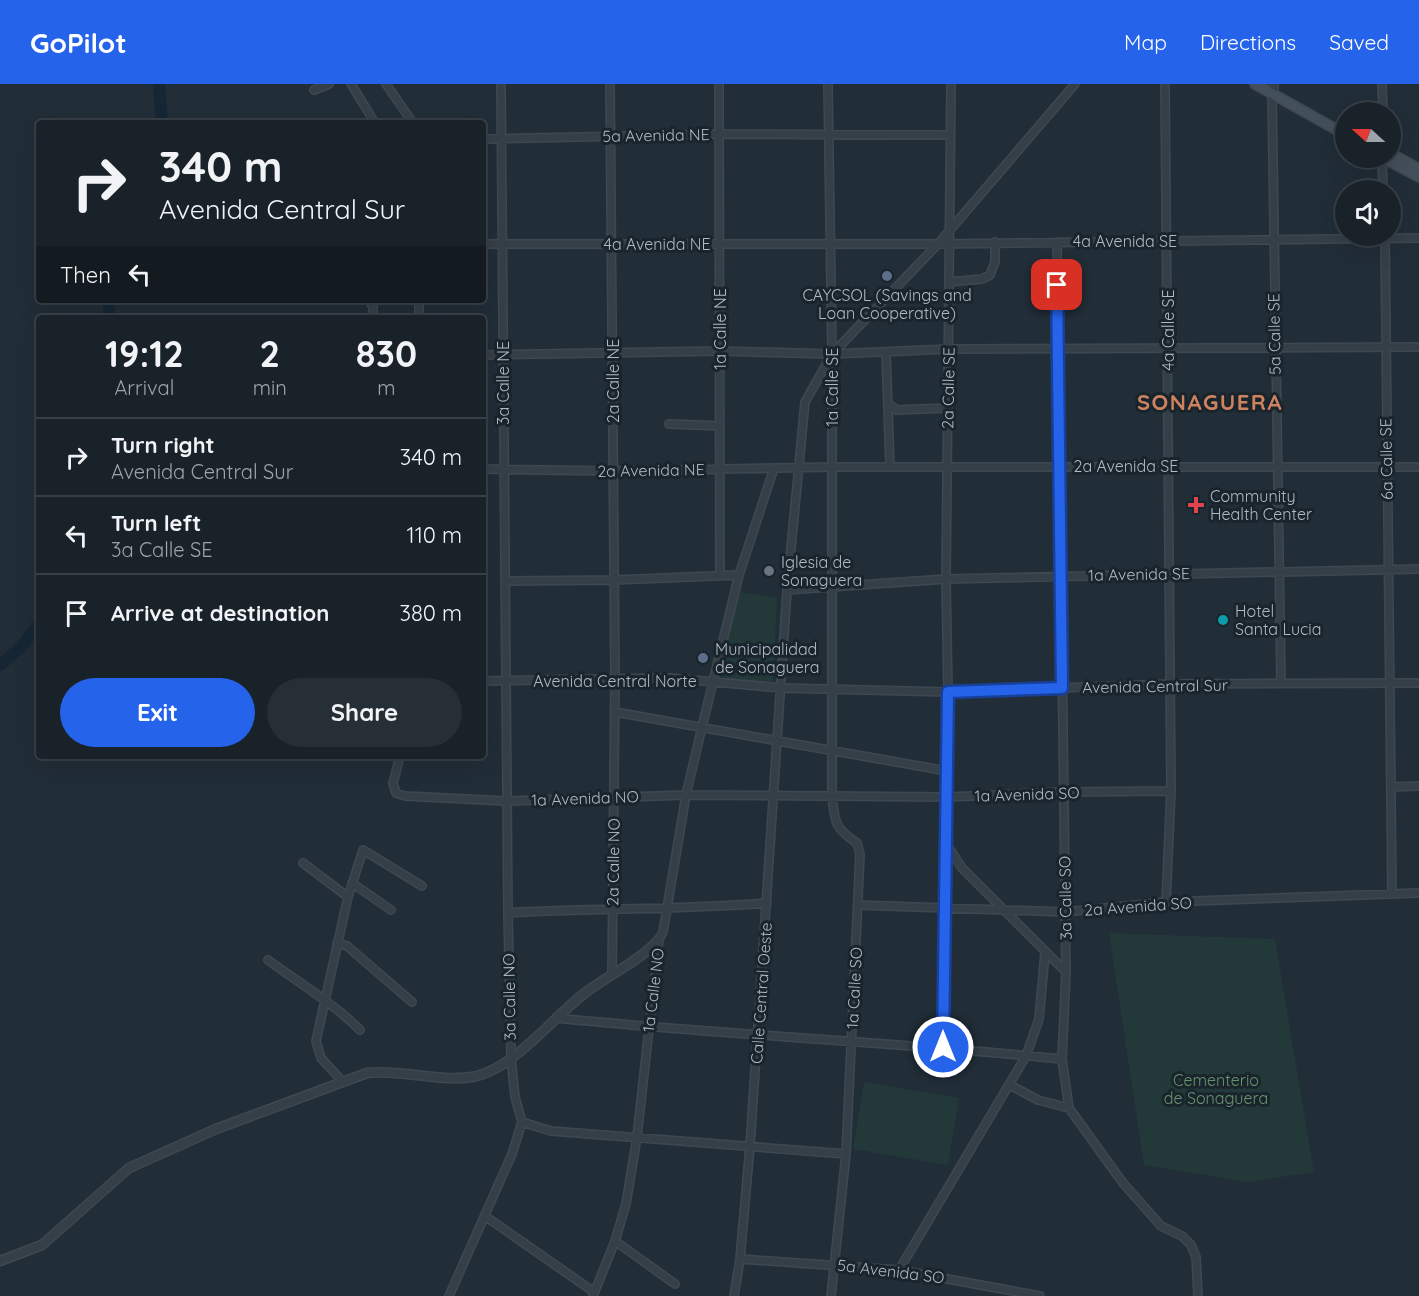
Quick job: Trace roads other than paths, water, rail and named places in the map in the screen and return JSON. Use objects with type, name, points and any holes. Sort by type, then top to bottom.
[{"type":"main road","points":[[1255,84],[1272,87],[1335,122]]},
{"type":"main road","points":[[1272,87],[1335,128]]},
{"type":"main road","points":[[1401,159],[1419,169]]},
{"type":"main road","points":[[1401,168],[1419,177]]},
{"type":"street","points":[[314,90],[329,84]]},
{"type":"street","points":[[351,84],[373,120]]},
{"type":"street","points":[[386,84],[411,120]]},
{"type":"street","name":"3a Calle NE","points":[[501,84],[506,681]]},
{"type":"street","name":"2a Calle NE","points":[[610,84],[615,679]]},
{"type":"street","name":"1a Calle NE","points":[[719,84],[720,575]]},
{"type":"street","name":"1a Calle SE","points":[[828,84],[833,690]]},
{"type":"street","name":"2a Calle SE","points":[[943,1047],[948,797],[946,579],[951,84]]},
{"type":"street","name":"Calle Central Oeste","points":[[734,1296],[740,1259],[750,1146],[779,742],[787,590],[805,402],[832,354],[938,244],[1075,84]]},
{"type":"street","name":"4a Calle SE","points":[[1165,84],[1171,684],[1171,791],[1166,902]]},
{"type":"street","points":[[1382,84],[1383,102]]},
{"type":"street","name":"5a Calle SE","points":[[1272,87],[1272,241],[1281,683]]},
{"type":"street","name":"5a Avenida NE","points":[[486,139],[719,134],[950,135]]},
{"type":"street","name":"4a Avenida SE","points":[[1401,237],[1419,238]]},
{"type":"street","name":"4a Avenida SE","points":[[831,244],[1335,239]]},
{"type":"street","points":[[949,282],[982,279],[990,275],[994,262],[995,242]]},
{"type":"street","name":"3a Calle SO","points":[[1057,242],[1066,972],[1062,1059],[1069,1108]]},
{"type":"street","name":"4a Avenida NE","points":[[486,244],[831,244]]},
{"type":"street","name":"6a Calle SE","points":[[1385,246],[1392,894]]},
{"type":"street","points":[[486,355],[720,351],[832,354],[949,349],[1419,347]]},
{"type":"street","points":[[886,353],[890,467]]},
{"type":"street","points":[[888,404],[897,410],[948,408]]},
{"type":"street","points":[[669,424],[720,426]]},
{"type":"street","name":"2a Avenida SE","points":[[798,468],[1168,465],[1276,468],[1419,467]]},
{"type":"street","points":[[712,682],[739,575],[774,468]]},
{"type":"street","name":"2a Avenida NE","points":[[486,469],[613,471],[798,468]]},
{"type":"street","name":"1a Avenida SE","points":[[787,590],[832,585],[1060,575],[1419,569]]},
{"type":"street","points":[[505,581],[739,575]]},
{"type":"street","name":"Avenida Central Norte","points":[[486,681],[670,678],[782,688]]},
{"type":"street","name":"2a Calle NO","points":[[612,974],[615,679]]},
{"type":"street","name":"3a Calle NO","points":[[506,681],[511,1058],[515,1097],[522,1122]]},
{"type":"street","name":"1a Calle NO","points":[[594,1294],[615,1241],[626,1204],[637,1137],[659,939],[667,907],[686,795],[712,682]]},
{"type":"street","name":"Avenida Central Sur","points":[[782,688],[948,692],[1171,684],[1419,684]]},
{"type":"street","name":"1a Calle SO","points":[[831,1296],[846,1154],[860,854],[856,843],[839,831],[834,820],[832,796],[833,690]]},
{"type":"street","points":[[615,712],[947,771]]},
{"type":"street","name":"1a Avenida NO","points":[[399,759],[393,783],[396,793],[405,796],[506,801],[686,795],[775,795]]},
{"type":"street","points":[[1391,787],[1419,786]]},
{"type":"street","name":"1a Avenida SO","points":[[775,795],[948,797],[1064,792],[1171,791]]},
{"type":"street","points":[[946,845],[962,868],[1066,972]]},
{"type":"street","points":[[342,1081],[318,1051],[316,1041],[348,897],[363,850],[422,886]]},
{"type":"street","points":[[303,864],[348,897]]},
{"type":"street","points":[[352,883],[391,910]]},
{"type":"street","name":"2a Avenida SO","points":[[858,905],[1065,912],[1166,902],[1419,893]]},
{"type":"street","points":[[508,913],[613,907],[766,903]]},
{"type":"street","points":[[0,1261],[42,1245],[129,1168],[216,1129],[342,1081],[381,1071],[413,1077],[472,1077],[493,1070],[511,1058],[555,1018],[659,939]]},
{"type":"street","points":[[337,943],[347,946],[412,1002]]},
{"type":"street","points":[[899,1270],[1026,1056],[1039,1019],[1045,953]]},
{"type":"street","points":[[268,960],[324,1002],[338,1007],[360,1030]]},
{"type":"street","points":[[555,1018],[649,1028],[943,1047],[1062,1059]]},
{"type":"street","points":[[1010,1086],[1038,1101],[1069,1108],[1123,1183],[1161,1226],[1182,1236],[1191,1245],[1196,1257],[1198,1296]]},
{"type":"street","points":[[449,1296],[512,1154],[522,1122],[551,1131],[846,1154]]},
{"type":"street","points":[[485,1216],[594,1294]]},
{"type":"street","points":[[615,1241],[675,1284]]},
{"type":"street","name":"5a Avenida SO","points":[[740,1259],[899,1270],[1040,1296]]},
{"type":"waterway","points":[[159,84],[162,120]]},
{"type":"waterway","points":[[109,303],[109,315]]},
{"type":"waterway","points":[[0,665],[20,648],[36,628]]},
{"type":"place","name":"CAYCSOL (Savings and Loan Cooperative)","points":[[887,276]]},
{"type":"place","name":"Community Health Center","points":[[1196,505]]},
{"type":"place","name":"Iglesia de Sonaguera","points":[[769,571]]},
{"type":"place","name":"Hotel Santa Lucia","points":[[1223,620]]},
{"type":"place","name":"Municipalidad de Sonaguera","points":[[703,658]]},
{"type":"district","name":"SONAGUERA","points":[[1210,402]]},
{"type":"park label","name":"Cementerio de Sonaguera","points":[[1216,1089]]}]
